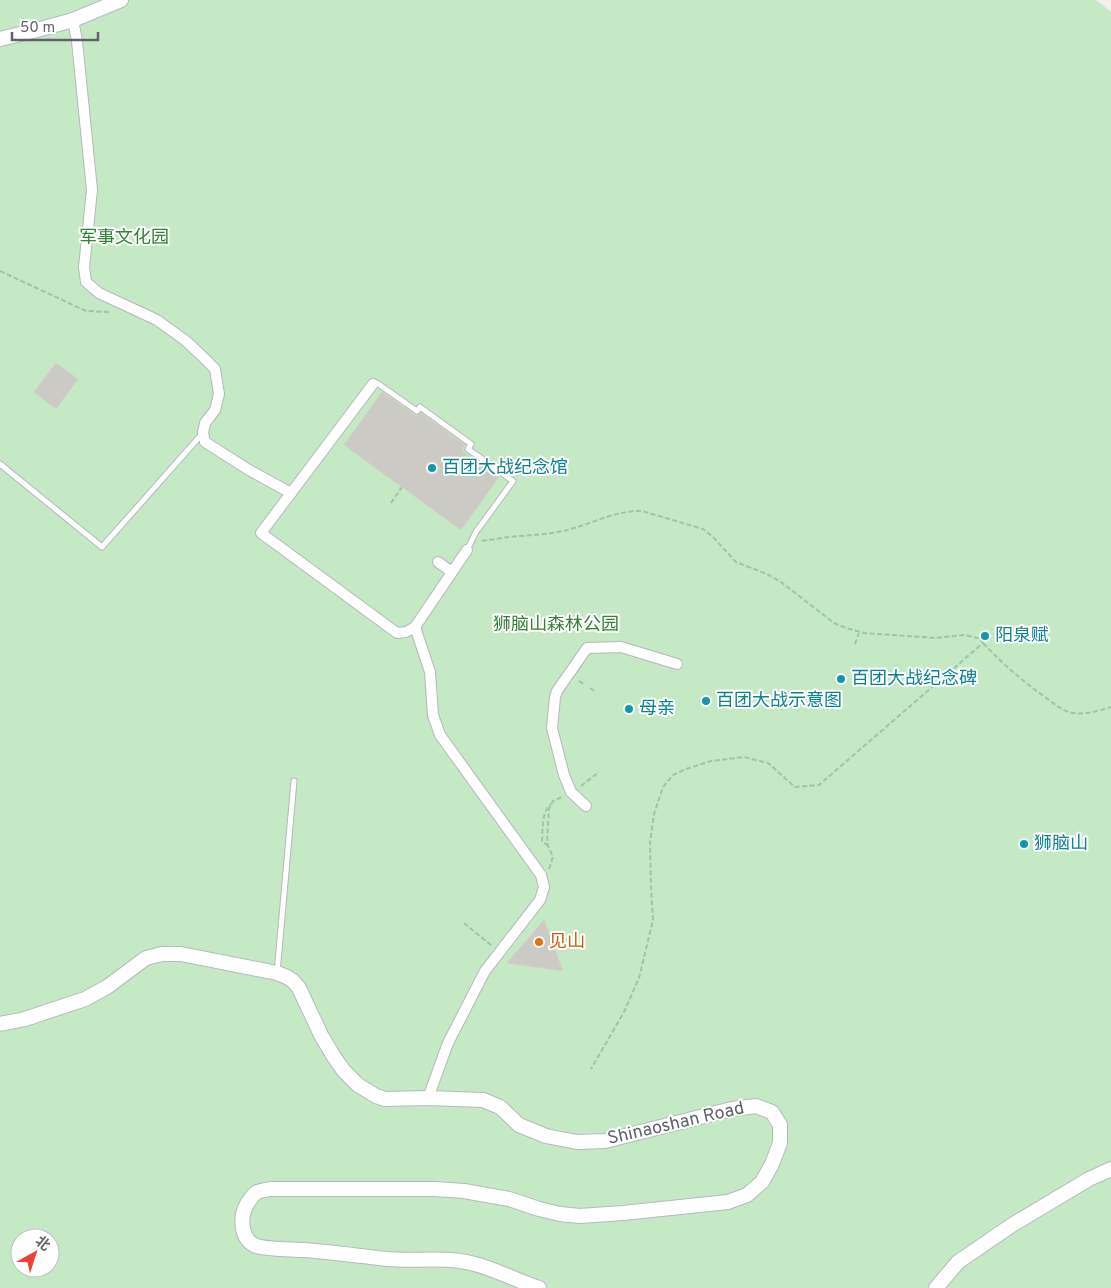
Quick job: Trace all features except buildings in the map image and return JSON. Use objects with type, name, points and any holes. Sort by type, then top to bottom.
[{"type":"street","points":[[0,39],[73,20],[121,0]]},
{"type":"street","points":[[73,20],[78,41],[92,190],[84,267],[86,282],[99,293],[157,320],[186,341],[202,356],[214,369],[219,394],[215,410],[206,423],[205,442],[249,470],[291,493]]},
{"type":"street","points":[[373,384],[261,533],[398,633],[415,628],[467,550]]},
{"type":"street","points":[[438,562],[452,572]]},
{"type":"street","points":[[415,628],[430,672],[432,715],[440,734],[541,875],[544,886],[540,900],[485,971],[448,1042],[428,1098]]},
{"type":"street","points":[[586,806],[571,792],[564,775],[552,728],[555,697],[560,687],[587,648],[621,647],[677,664]]},
{"type":"street","name":"Shinaoshan Road","points":[[0,1024],[25,1019],[85,998],[107,988],[146,958],[162,954],[181,954],[277,973],[293,981],[299,988],[321,1035],[344,1071],[358,1085],[376,1096],[385,1098],[483,1100],[500,1108],[519,1125],[546,1136],[577,1142],[605,1141],[732,1109],[756,1106],[772,1112],[780,1125],[780,1144],[772,1164],[762,1182],[746,1195],[728,1202],[580,1216],[560,1214],[509,1199],[464,1191],[435,1189],[271,1189],[253,1194],[245,1208],[242,1228],[246,1237],[254,1244],[266,1247],[388,1259],[458,1261],[476,1264],[539,1288]]},
{"type":"street","points":[[936,1288],[958,1262],[1012,1225],[1089,1179],[1111,1169]]},
{"type":"lane","points":[[373,384],[377,383],[417,411],[420,406],[472,444],[468,449],[513,481],[476,532],[467,550]]},
{"type":"lane","points":[[0,464],[102,547],[204,433]]},
{"type":"lane","points":[[277,973],[294,781]]},
{"type":"path","points":[[0,271],[86,311],[108,312],[125,305]]},
{"type":"path","points":[[391,503],[402,487]]},
{"type":"path","points":[[467,550],[480,542],[562,531],[621,512],[642,511],[703,529],[736,562],[767,574],[781,582],[834,623],[859,633],[935,638],[964,635],[978,638],[1006,668],[1060,708],[1080,714],[1111,707]]},
{"type":"path","points":[[855,644],[859,633]]},
{"type":"path","points":[[590,1069],[624,1012],[639,978],[653,920],[650,843],[654,814],[663,787],[672,775],[711,761],[744,757],[768,763],[795,787],[819,785],[983,643]]},
{"type":"path","points":[[579,681],[584,684]]},
{"type":"path","points":[[590,688],[596,692]]},
{"type":"path","points":[[580,788],[599,772]]},
{"type":"path","points":[[548,846],[542,841],[545,809],[553,801]]},
{"type":"path","points":[[547,842],[549,809]]},
{"type":"path","points":[[464,923],[499,952]]},
{"type":"green space","name":"狮脑山森林公园","points":[[0,0],[1096,0],[1111,12],[1111,1288],[0,1288]]},
{"type":"place","name":"百团大战纪念馆","points":[[432,468]]},
{"type":"place","name":"阳泉赋","points":[[985,636]]},
{"type":"place","name":"百团大战纪念碑","points":[[841,679]]},
{"type":"place","name":"百团大战示意图","points":[[706,701]]},
{"type":"place","name":"母亲","points":[[629,709]]},
{"type":"place","name":"狮脑山","points":[[1024,844]]},
{"type":"place","name":"见山","points":[[539,942]]},
{"type":"park label","name":"军事文化园","points":[[124,238]]}]
